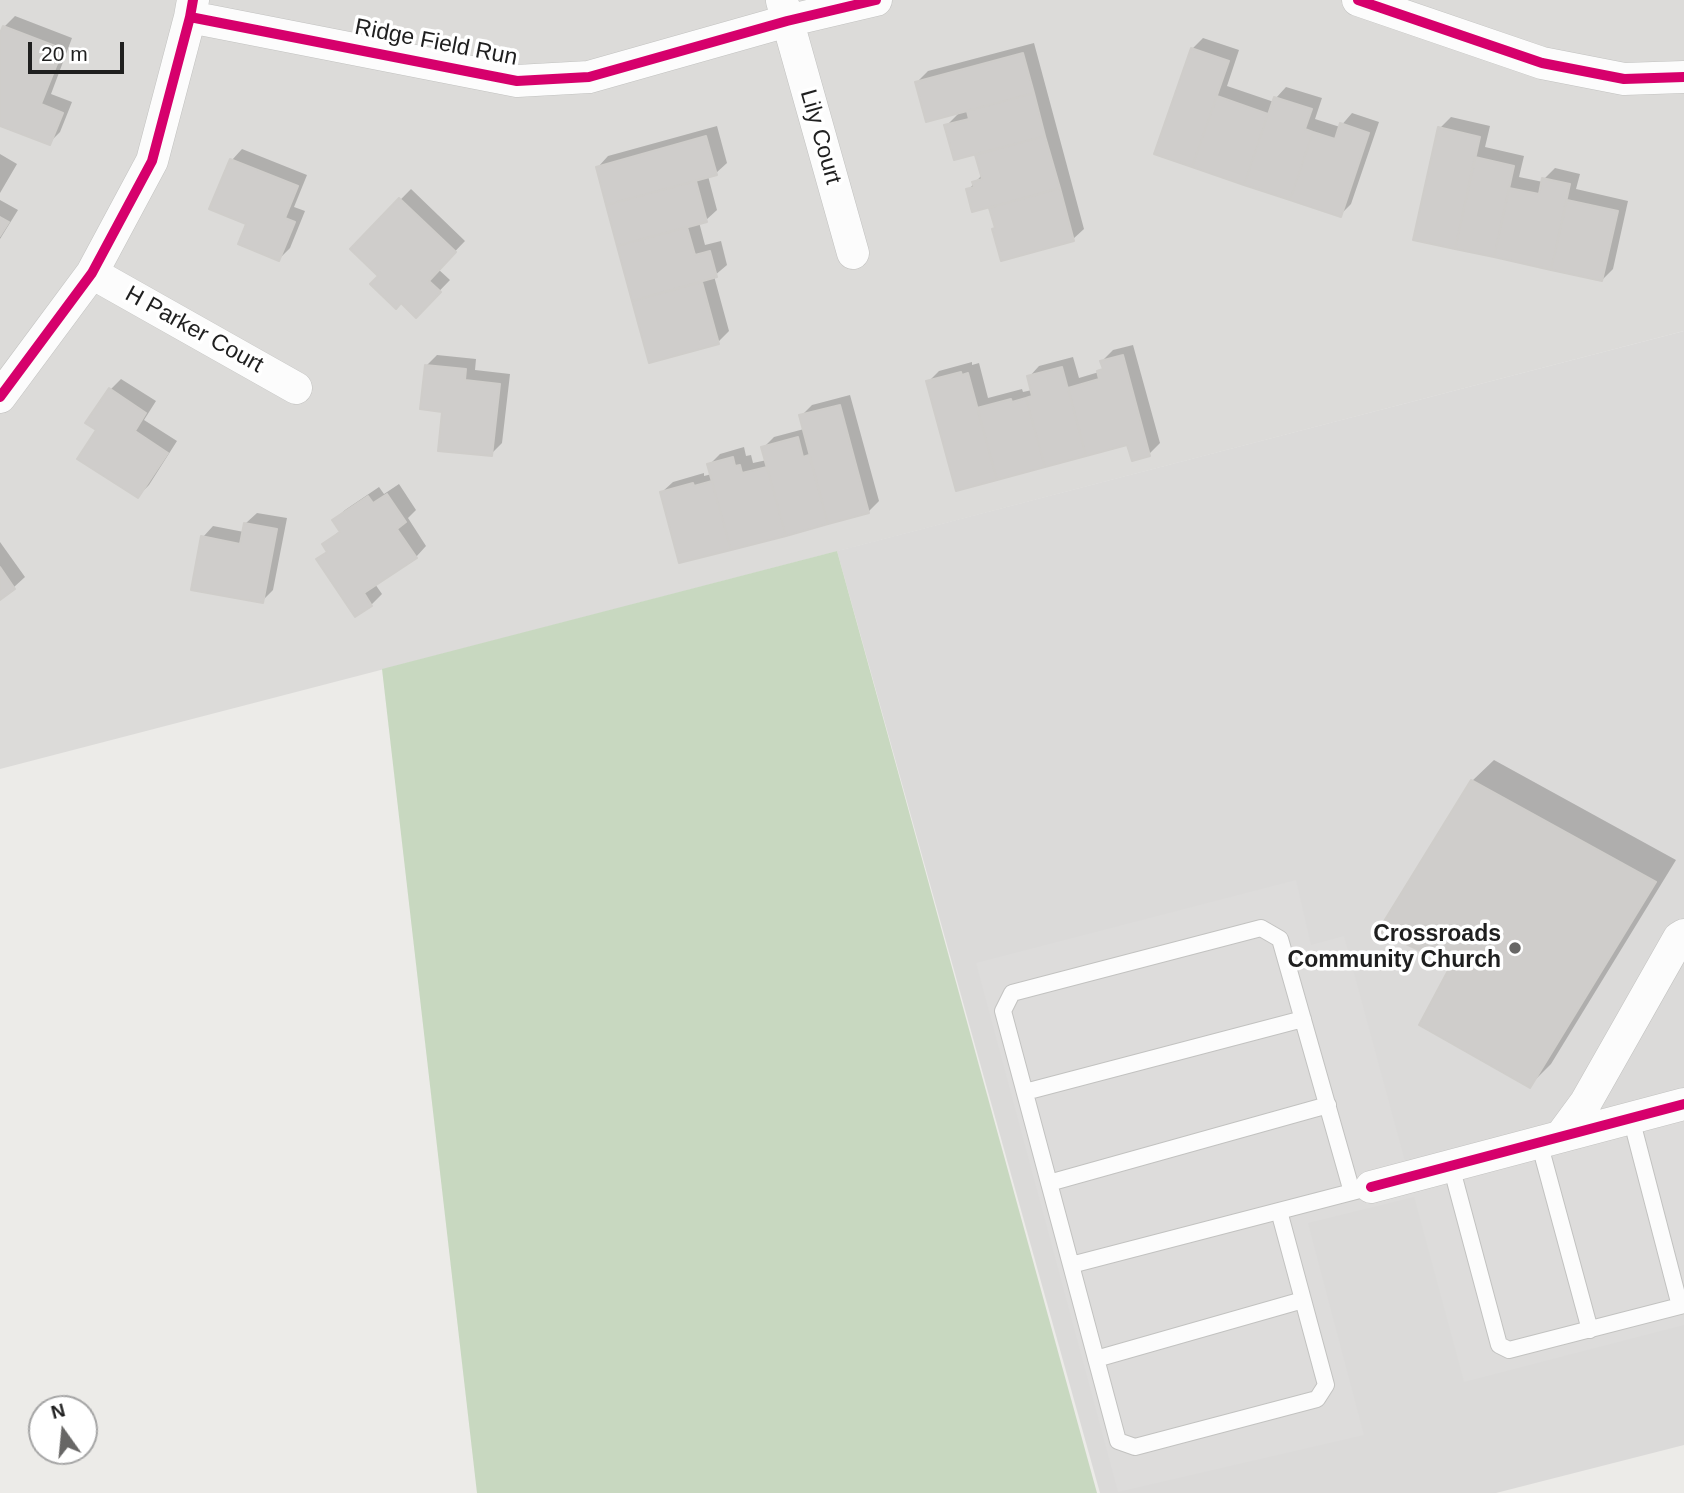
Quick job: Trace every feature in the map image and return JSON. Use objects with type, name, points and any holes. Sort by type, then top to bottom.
[{"type":"street","name":"Ridge Field Run","points":[[191,8],[517,81],[589,77],[785,10],[876,0]]},
{"type":"street","points":[[1358,0],[1542,63],[1625,79],[1684,77]]},
{"type":"street","points":[[0,397],[92,273],[152,161],[191,8]]},
{"type":"street","name":"Lily Court","points":[[785,10],[853,253]]},
{"type":"street","name":"H Parker Court","points":[[92,273],[296,388]]},
{"type":"street","points":[[1550,1139],[1586,1102],[1679,937],[1684,935]]},
{"type":"street","points":[[1362,1189],[1684,1104]]},
{"type":"lane","points":[[1071,1265],[1362,1189],[1328,1105],[1280,939],[1261,928],[1012,993],[1003,1011],[1118,1441],[1135,1447],[1317,1399],[1326,1385],[1279,1211]]},
{"type":"lane","points":[[1025,1092],[1303,1019]]},
{"type":"lane","points":[[1049,1183],[1328,1105]]},
{"type":"lane","points":[[1451,1166],[1499,1345],[1509,1350],[1682,1306],[1631,1118]]},
{"type":"lane","points":[[1550,1139],[1590,1330]]},
{"type":"lane","points":[[1096,1359],[1303,1300]]},
{"type":"shaded area","points":[[0,0],[1684,0],[1684,331],[0,769]]},
{"type":"shaded area","points":[[1684,331],[1684,1445],[1496,1493],[1100,1493],[837,551]]},
{"type":"shaded area","points":[[1296,880],[1311,945],[1344,936],[1409,1176],[1684,1104],[1684,1325],[1464,1382],[1414,1197],[1308,1223],[1364,1435],[1118,1492],[976,963]]},
{"type":"green space","points":[[837,551],[1097,1493],[477,1493],[382,669]]},
{"type":"building","points":[[3,26],[63,49],[41,104],[63,113],[50,145],[0,126],[0,33]]},
{"type":"building","points":[[1191,48],[1229,61],[1192,167],[1154,154]]},
{"type":"building","points":[[1023,53],[1034,93],[926,122],[915,82]]},
{"type":"building","points":[[1034,93],[1045,136],[954,160],[944,125],[969,119],[967,111]]},
{"type":"building","points":[[1217,96],[1268,114],[1244,185],[1192,167]]},
{"type":"building","points":[[1274,97],[1312,109],[1305,129],[1313,132],[1290,200],[1244,185]]},
{"type":"building","points":[[1340,123],[1369,133],[1341,217],[1290,200],[1313,132],[1335,139]]},
{"type":"building","points":[[1438,127],[1480,137],[1455,249],[1413,240]]},
{"type":"building","points":[[706,136],[717,175],[606,205],[596,167]]},
{"type":"building","points":[[1045,136],[1060,188],[972,212],[966,189],[974,187],[972,182],[982,179],[975,155]]},
{"type":"building","points":[[1475,157],[1514,166],[1494,257],[1455,249]]},
{"type":"building","points":[[230,159],[298,186],[285,218],[295,222],[279,261],[238,244],[246,224],[209,209]]},
{"type":"building","points":[[1542,178],[1570,184],[1551,270],[1494,257],[1509,188],[1539,194]]},
{"type":"building","points":[[696,181],[707,222],[617,246],[606,205]]},
{"type":"building","points":[[1060,188],[1074,241],[1001,261],[989,208]]},
{"type":"building","points":[[399,198],[456,252],[429,281],[441,292],[416,318],[401,303],[396,309],[370,284],[378,276],[350,249]]},
{"type":"building","points":[[1567,200],[1618,211],[1602,281],[1551,270]]},
{"type":"building","points":[[0,217],[9,222],[0,236]]},
{"type":"building","points":[[687,227],[695,255],[710,251],[717,277],[632,301],[617,246]]},
{"type":"building","points":[[702,282],[719,344],[649,363],[632,301]]},
{"type":"building","points":[[1123,355],[1150,456],[1132,461],[1127,445],[1086,456],[1068,388],[1099,379],[1097,371],[1103,369],[1100,361]]},
{"type":"building","points":[[425,365],[466,369],[465,380],[500,384],[492,456],[438,451],[442,412],[420,409]]},
{"type":"building","points":[[1062,367],[1086,456],[1045,467],[1026,398],[1032,396],[1027,376]]},
{"type":"building","points":[[961,372],[962,375],[968,373],[997,480],[956,491],[926,381]]},
{"type":"building","points":[[109,388],[146,413],[135,431],[168,453],[138,498],[77,459],[96,430],[85,423]]},
{"type":"building","points":[[1026,398],[1045,467],[997,480],[977,408]]},
{"type":"building","points":[[840,405],[869,513],[828,524],[799,415]]},
{"type":"building","points":[[798,437],[803,457],[809,455],[828,524],[786,536],[761,447]]},
{"type":"building","points":[[733,457],[735,466],[740,465],[742,473],[767,467],[786,536],[731,550],[707,464]]},
{"type":"building","points":[[712,481],[731,550],[679,563],[660,492]]},
{"type":"building","points":[[387,494],[406,522],[397,529],[417,558],[364,593],[372,606],[355,617],[316,559],[327,552],[322,544],[340,532],[332,520],[368,496],[373,503]]},
{"type":"building","points":[[244,523],[277,529],[263,603],[191,590],[201,536],[240,544]]},
{"type":"building","points":[[0,567],[15,589],[0,600]]},
{"type":"building","name":"Crossroads Community Church","points":[[1471,780],[1656,882],[1530,1088],[1419,1025],[1451,965],[1378,931]]},
{"type":"cycle path","points":[[0,397],[92,273],[152,161],[193,0]]},
{"type":"cycle path","points":[[190,17],[517,81],[589,77],[787,21],[876,0]]},
{"type":"cycle path","points":[[1358,0],[1542,63],[1624,79],[1684,77]]},
{"type":"cycle path","points":[[1371,1187],[1684,1104]]},
{"type":"place","name":"Crossroads Community Church","points":[[1515,948]]}]
